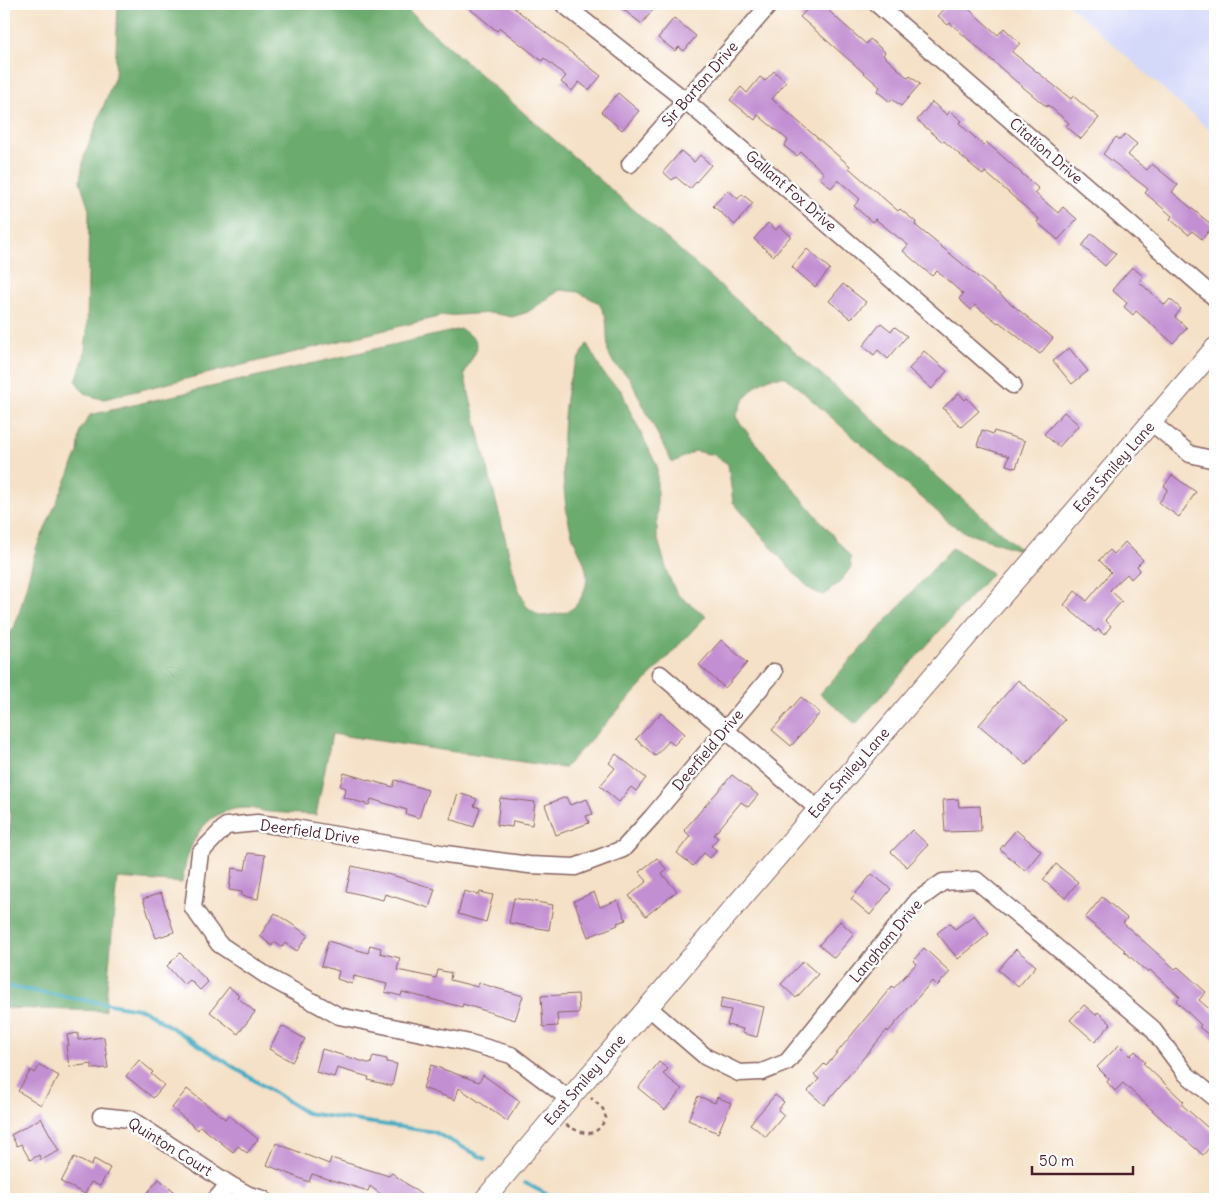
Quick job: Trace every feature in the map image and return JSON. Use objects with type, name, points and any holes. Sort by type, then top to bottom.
[{"type":"street","name":"Gallant Fox Drive","points":[[563,4],[686,101],[1013,385]]},
{"type":"street","name":"Sir Barton Drive","points":[[630,164],[770,4]]},
{"type":"street","name":"Citation Drive","points":[[877,4],[1215,298]]},
{"type":"street","name":"East Smiley Lane","points":[[485,1199],[1215,348]]},
{"type":"street","points":[[1152,422],[1190,454],[1215,460]]},
{"type":"street","name":"Deerfield Drive","points":[[569,1099],[511,1055],[470,1043],[339,1016],[270,978],[219,944],[193,908],[200,853],[226,826],[257,823],[446,854],[529,865],[576,867],[623,848],[652,817],[774,672]]},
{"type":"street","points":[[660,674],[818,809]]},
{"type":"street","name":"Langham Drive","points":[[648,1007],[706,1058],[739,1073],[762,1072],[787,1062],[918,900],[943,882],[976,880],[1151,1027],[1186,1074],[1215,1098]]},
{"type":"street","name":"Quinton Court","points":[[101,1116],[130,1120],[229,1184],[249,1195],[264,1199]]},
{"type":"street","points":[[216,1199],[229,1184]]},
{"type":"path","points":[[566,1125],[582,1133],[589,1134],[602,1125],[606,1118],[603,1109],[590,1097]]},
{"type":"shaded area","points":[[1068,4],[1215,4],[1215,135],[1135,64]]},
{"type":"green space","points":[[118,4],[400,4],[1022,551],[966,533],[950,523],[786,377],[772,378],[758,384],[748,394],[736,417],[850,556],[851,567],[839,583],[824,595],[812,591],[791,570],[733,502],[728,464],[714,455],[695,451],[672,463],[629,377],[614,364],[608,352],[606,317],[599,303],[578,292],[560,290],[528,312],[512,317],[492,313],[442,316],[104,399],[87,394],[76,381],[84,357],[87,334],[89,209],[80,181],[84,157],[115,76]]},
{"type":"green space","points":[[461,329],[475,339],[477,349],[464,374],[517,585],[526,606],[540,616],[567,611],[578,602],[586,585],[585,565],[572,534],[565,500],[563,437],[566,398],[570,377],[587,344],[605,376],[622,391],[657,466],[657,536],[668,575],[677,594],[706,616],[564,768],[332,734],[316,815],[269,812],[249,808],[231,810],[218,815],[199,832],[188,856],[182,883],[117,878],[105,1011],[4,1008],[4,866],[11,820],[4,783],[4,638],[14,628],[36,549],[78,453],[80,431],[90,415]]},
{"type":"green space","points":[[952,548],[992,573],[856,724],[820,694]]},
{"type":"building","points":[[464,4],[509,4],[601,76],[589,90],[579,82],[572,91],[561,82],[566,76],[544,58],[542,61],[500,28],[497,31]]},
{"type":"building","points":[[616,4],[657,4],[642,24]]},
{"type":"building","points":[[812,4],[833,4],[828,10],[841,22],[866,44],[870,39],[885,52],[883,55],[908,78],[910,76],[920,84],[901,106],[892,99],[890,102],[877,91],[880,87],[800,17]]},
{"type":"building","points":[[949,4],[963,4],[998,35],[1004,28],[1020,43],[1012,52],[1071,99],[1073,96],[1099,118],[1081,139],[1066,126],[1069,123],[1012,78],[950,23],[948,25],[938,16]]},
{"type":"building","points":[[674,18],[696,36],[684,51],[679,47],[675,51],[658,38]]},
{"type":"building","points":[[774,71],[786,82],[772,99],[850,166],[849,168],[898,211],[900,209],[916,222],[915,225],[1053,338],[1040,354],[975,305],[971,310],[959,299],[963,294],[937,271],[932,276],[903,251],[908,245],[875,219],[872,222],[854,206],[860,199],[838,180],[831,188],[820,178],[824,173],[801,152],[797,156],[784,146],[788,140],[758,115],[755,120],[730,100],[741,87],[747,93],[760,77],[765,81]]},
{"type":"building","points":[[618,93],[639,111],[622,130],[601,112]]},
{"type":"building","points":[[932,102],[947,115],[950,111],[962,121],[959,123],[983,145],[986,142],[1001,155],[1039,189],[1035,193],[1058,213],[1063,207],[1077,219],[1058,240],[1037,222],[1039,219],[985,172],[983,175],[917,120]]},
{"type":"building","points":[[1125,134],[1137,144],[1128,155],[1147,170],[1152,164],[1178,185],[1172,192],[1213,226],[1202,239],[1192,231],[1189,235],[1170,219],[1172,216],[1145,193],[1148,189],[1103,154],[1116,137],[1120,140]]},
{"type":"building","points":[[681,151],[694,162],[700,155],[711,165],[690,189],[676,177],[672,180],[663,172]]},
{"type":"building","points":[[728,190],[738,199],[742,194],[753,203],[735,225],[713,206]]},
{"type":"building","points":[[768,223],[776,230],[779,226],[791,236],[773,256],[754,239]]},
{"type":"building","points":[[1092,233],[1116,254],[1105,266],[1082,246]]},
{"type":"building","points":[[807,249],[830,269],[815,287],[792,267]]},
{"type":"building","points":[[1132,267],[1143,276],[1139,282],[1165,305],[1170,299],[1181,309],[1175,317],[1187,328],[1173,343],[1136,311],[1133,315],[1124,307],[1127,303],[1112,290]]},
{"type":"building","points":[[843,284],[866,302],[851,319],[829,301]]},
{"type":"building","points":[[881,323],[891,331],[895,327],[907,336],[888,359],[878,350],[874,355],[863,346]]},
{"type":"building","points":[[1069,348],[1088,371],[1072,384],[1053,361]]},
{"type":"building","points":[[924,351],[947,371],[932,389],[909,369]]},
{"type":"building","points":[[959,393],[965,400],[967,398],[979,411],[961,427],[943,408]]},
{"type":"building","points":[[1064,412],[1079,425],[1059,447],[1044,434]]},
{"type":"building","points":[[982,430],[993,434],[994,431],[1025,441],[1016,468],[1006,465],[1009,456],[977,446]]},
{"type":"building","points":[[1172,475],[1196,492],[1179,517],[1159,503],[1168,489],[1164,486]]},
{"type":"building","points":[[1125,542],[1143,560],[1137,566],[1140,570],[1131,579],[1127,574],[1110,590],[1122,601],[1105,620],[1111,626],[1104,635],[1098,629],[1096,632],[1064,605],[1075,591],[1087,601],[1111,572],[1099,560],[1110,550],[1114,554]]},
{"type":"building","points":[[721,640],[747,663],[725,688],[699,665]]},
{"type":"building","points":[[1018,680],[1065,720],[1026,765],[979,725]]},
{"type":"building","points":[[801,697],[820,713],[791,746],[772,730]]},
{"type":"building","points":[[661,713],[685,734],[674,745],[669,741],[655,756],[636,739]]},
{"type":"building","points":[[616,754],[646,778],[636,791],[631,787],[619,802],[600,786],[615,768],[609,763]]},
{"type":"building","points":[[344,773],[393,787],[395,780],[428,790],[419,818],[406,814],[407,810],[371,799],[369,805],[343,797],[346,788],[340,786]]},
{"type":"building","points":[[732,775],[758,795],[748,807],[741,802],[714,835],[718,838],[711,846],[717,850],[710,858],[704,853],[693,866],[677,853],[690,836],[684,830]]},
{"type":"building","points":[[458,793],[477,799],[474,806],[480,808],[474,827],[450,819]]},
{"type":"building","points":[[566,797],[570,805],[587,799],[593,814],[586,816],[589,823],[556,835],[545,805]]},
{"type":"building","points":[[500,798],[535,802],[532,825],[513,821],[512,827],[497,825]]},
{"type":"building","points":[[958,799],[959,807],[980,806],[981,831],[945,832],[943,800]]},
{"type":"building","points":[[912,830],[928,845],[907,867],[891,852]]},
{"type":"building","points":[[1016,830],[1041,851],[1025,871],[1000,849]]},
{"type":"building","points":[[248,853],[265,855],[258,899],[242,896],[242,892],[229,890],[232,868],[245,870]]},
{"type":"building","points":[[657,858],[667,870],[662,874],[677,891],[646,916],[629,896],[647,881],[639,872]]},
{"type":"building","points":[[1056,864],[1078,882],[1065,898],[1043,880]]},
{"type":"building","points":[[352,866],[395,876],[435,889],[429,908],[385,894],[383,900],[346,891]]},
{"type":"building","points":[[872,874],[891,889],[870,915],[851,899]]},
{"type":"building","points":[[464,891],[479,895],[480,892],[493,895],[486,922],[458,914]]},
{"type":"building","points":[[594,892],[600,907],[618,900],[626,920],[588,937],[574,901]]},
{"type":"building","points":[[161,893],[174,932],[156,938],[143,899]]},
{"type":"building","points":[[1102,897],[1127,918],[1123,923],[1175,969],[1178,967],[1206,992],[1199,1000],[1215,1014],[1215,1040],[1199,1027],[1201,1025],[1176,1001],[1180,997],[1150,970],[1148,973],[1125,950],[1085,918]]},
{"type":"building","points":[[514,898],[553,905],[549,930],[509,923]]},
{"type":"building","points":[[275,913],[308,935],[297,951],[285,943],[282,947],[274,942],[272,946],[260,936]]},
{"type":"building","points":[[974,915],[989,934],[958,959],[937,933],[950,923],[955,929]]},
{"type":"building","points":[[840,921],[854,934],[834,958],[819,945]]},
{"type":"building","points":[[328,941],[368,953],[370,945],[381,948],[380,953],[400,958],[397,970],[436,978],[438,970],[451,973],[450,980],[478,987],[479,983],[523,996],[515,1020],[463,1004],[462,1007],[402,992],[401,996],[385,992],[387,984],[354,976],[352,984],[337,979],[339,971],[321,966]]},
{"type":"building","points":[[924,948],[950,972],[937,986],[932,981],[888,1032],[887,1030],[824,1105],[808,1091],[819,1079],[814,1075],[824,1064],[826,1066],[892,986],[894,988],[916,964],[913,961]]},
{"type":"building","points":[[1016,949],[1036,966],[1018,987],[998,970]]},
{"type":"building","points":[[180,953],[208,982],[200,990],[190,980],[184,985],[167,966]]},
{"type":"building","points":[[803,961],[818,974],[796,998],[781,984]]},
{"type":"building","points":[[229,987],[239,995],[237,997],[255,1012],[238,1034],[210,1012]]},
{"type":"building","points":[[578,994],[579,1013],[557,1014],[558,1026],[543,1027],[541,996]]},
{"type":"building","points":[[722,998],[764,1007],[757,1037],[742,1033],[743,1029],[727,1025],[731,1010],[720,1008]]},
{"type":"building","points":[[1084,1005],[1096,1015],[1098,1012],[1111,1024],[1095,1042],[1070,1020]]},
{"type":"building","points":[[282,1026],[305,1039],[292,1062],[269,1049]]},
{"type":"building","points":[[78,1033],[78,1040],[104,1037],[108,1068],[92,1069],[92,1064],[69,1067],[66,1045],[69,1045],[67,1035]]},
{"type":"building","points":[[1119,1045],[1130,1056],[1135,1051],[1145,1062],[1143,1063],[1184,1102],[1181,1104],[1215,1134],[1215,1141],[1203,1155],[1123,1083],[1115,1091],[1107,1082],[1109,1079],[1097,1067]]},
{"type":"building","points":[[322,1049],[371,1064],[373,1056],[387,1059],[387,1062],[397,1064],[392,1086],[368,1080],[369,1077],[337,1068],[334,1077],[316,1072]]},
{"type":"building","points":[[139,1060],[164,1085],[153,1098],[126,1076]]},
{"type":"building","points":[[659,1062],[668,1069],[663,1074],[682,1089],[665,1110],[638,1088]]},
{"type":"building","points":[[40,1065],[59,1076],[41,1105],[18,1091],[31,1070],[35,1073]]},
{"type":"building","points":[[431,1065],[479,1082],[483,1075],[520,1101],[507,1121],[459,1088],[455,1100],[423,1088]]},
{"type":"building","points":[[187,1089],[225,1119],[228,1115],[258,1139],[247,1153],[238,1146],[233,1152],[200,1126],[198,1130],[172,1108]]},
{"type":"building","points":[[775,1095],[784,1102],[778,1110],[784,1115],[766,1137],[750,1124]]},
{"type":"building","points":[[698,1096],[715,1103],[717,1097],[731,1103],[718,1133],[688,1120]]},
{"type":"building","points":[[41,1118],[59,1151],[41,1160],[39,1155],[30,1160],[21,1144],[17,1146],[11,1135]]},
{"type":"building","points":[[276,1143],[329,1164],[331,1158],[389,1176],[392,1173],[427,1199],[387,1199],[370,1186],[368,1191],[312,1174],[309,1182],[267,1165]]},
{"type":"building","points":[[74,1157],[91,1166],[94,1159],[110,1168],[100,1186],[91,1182],[85,1194],[61,1182]]},
{"type":"building","points":[[159,1179],[174,1191],[168,1199],[142,1199]]},
{"type":"waterway","points":[[4,986],[144,1010],[306,1113],[434,1132],[485,1159]]},
{"type":"waterway","points":[[525,1183],[556,1199]]}]
